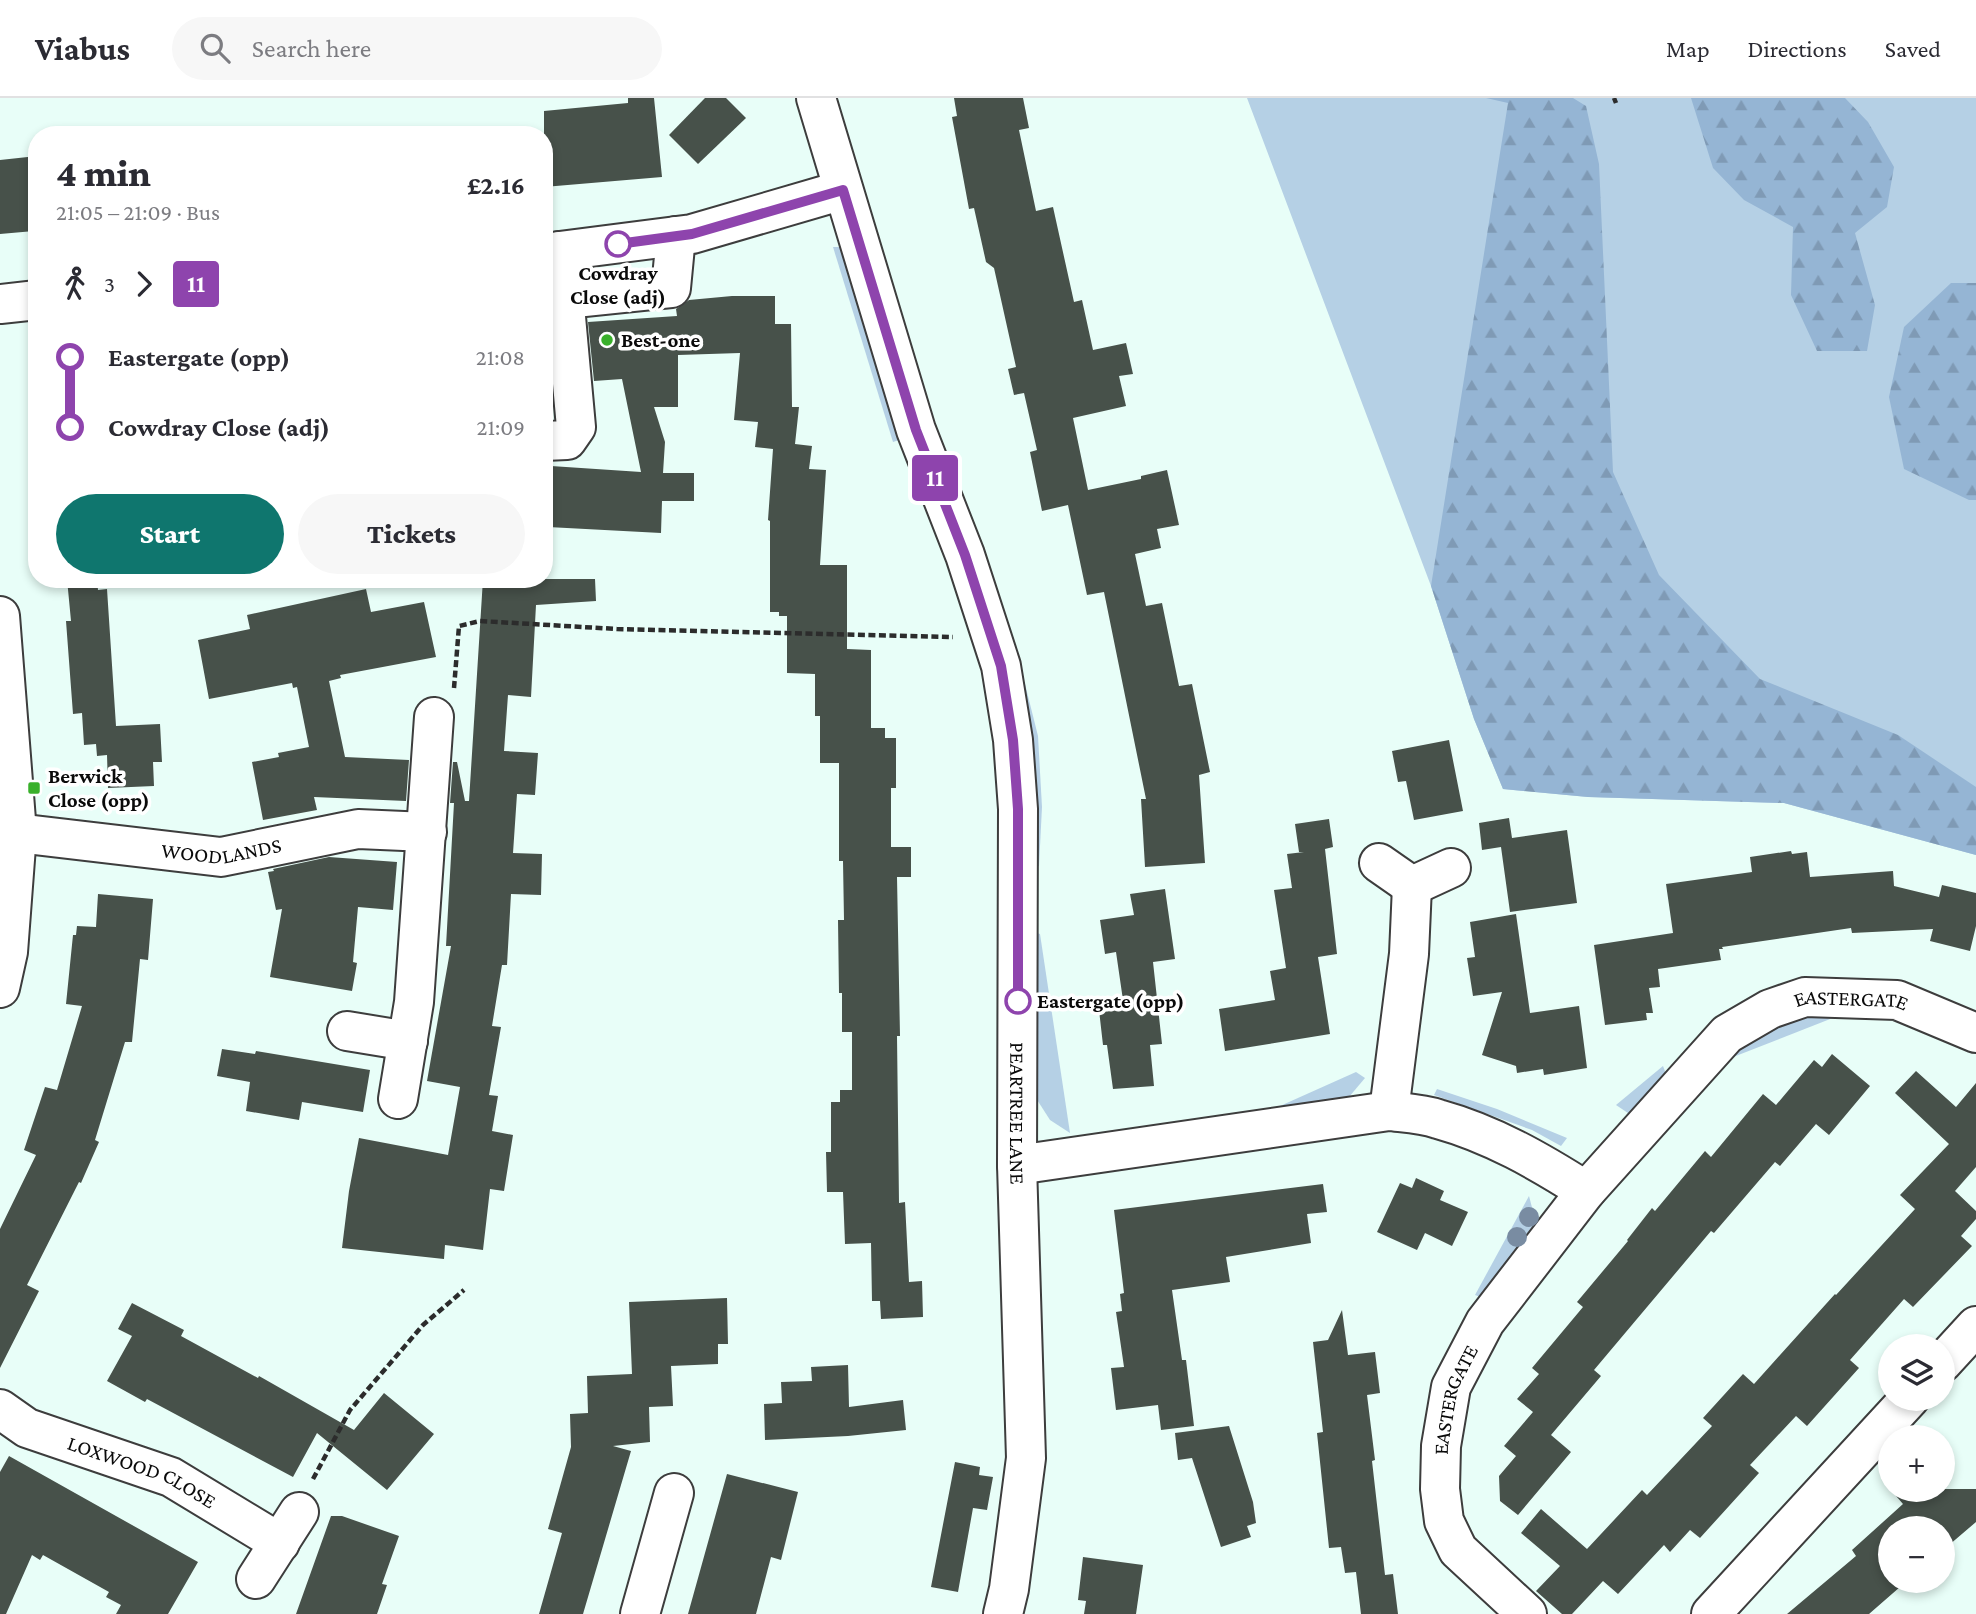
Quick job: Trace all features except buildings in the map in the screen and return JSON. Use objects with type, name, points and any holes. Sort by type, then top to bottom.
[{"type":"street","name":"PEARTREE LANE","points":[[816,98],[916,430],[965,555],[1001,666],[1013,740],[1018,809],[1017,1165],[1026,1458],[1009,1590],[1003,1614]]},
{"type":"street","points":[[553,252],[692,234],[843,190]]},
{"type":"street","points":[[565,299],[671,288],[676,236]]},
{"type":"street","points":[[553,256],[565,299],[576,427],[567,440],[553,441]]},
{"type":"street","points":[[0,304],[28,301]]},
{"type":"street","points":[[0,616],[7,789],[17,833],[8,952],[0,988]]},
{"type":"street","points":[[398,1099],[414,1002],[434,716]]},
{"type":"street","name":"WOODLANDS","points":[[17,833],[221,857],[358,829],[427,832]]},
{"type":"street","points":[[1378,863],[1412,886]]},
{"type":"street","points":[[1412,886],[1451,868]]},
{"type":"street","points":[[1390,1111],[1409,954],[1412,886]]},
{"type":"street","name":"EASTERGATE","points":[[1527,1614],[1458,1550],[1444,1521],[1440,1489],[1441,1446],[1451,1387],[1485,1322],[1586,1191],[1727,1034],[1770,1009],[1805,998],[1897,1000],[1976,1033]]},
{"type":"street","points":[[346,1031],[408,1041]]},
{"type":"street","points":[[1017,1165],[1390,1111],[1436,1118],[1488,1136],[1546,1166],[1586,1191]]},
{"type":"street","points":[[1955,1349],[1976,1326]]},
{"type":"street","name":"LOXWOOD CLOSE","points":[[0,1409],[27,1428],[171,1477],[290,1527]]},
{"type":"street","points":[[1711,1614],[1898,1411]]},
{"type":"street","points":[[639,1614],[674,1493]]},
{"type":"street","points":[[256,1579],[290,1527]]},
{"type":"path","points":[[434,716],[452,708],[459,626],[480,621],[630,629],[947,638],[989,628]]},
{"type":"path","points":[[290,1527],[309,1485],[350,1410],[423,1325],[464,1290]]},
{"type":"shaded area","points":[[1247,98],[1976,98],[1976,855],[1784,803],[1588,797],[1503,789],[1474,719],[1431,586]]},
{"type":"shaded area","points":[[833,247],[840,247],[899,440],[893,442]]},
{"type":"shaded area","points":[[1025,684],[1038,736],[1042,807],[1039,866],[1033,866],[1020,685]]},
{"type":"shaded area","points":[[1034,932],[1040,934],[1070,1133],[1050,1120],[1034,1095]]},
{"type":"shaded area","points":[[1807,1012],[1848,1012],[1723,1061],[1741,1039]]},
{"type":"shaded area","points":[[1663,1066],[1668,1079],[1634,1117],[1616,1105]]},
{"type":"shaded area","points":[[1356,1072],[1365,1078],[1349,1097],[1326,1106],[1262,1114]]},
{"type":"shaded area","points":[[1437,1089],[1497,1109],[1567,1138],[1561,1146],[1532,1130],[1434,1095]]},
{"type":"shaded area","points":[[1529,1196],[1535,1219],[1532,1234],[1483,1298],[1475,1295]]},
{"type":"green space","points":[[1486,98],[1573,98],[1586,106],[1599,164],[1613,472],[1659,575],[1760,679],[1898,735],[1976,787],[1976,855],[1784,803],[1588,797],[1503,789],[1474,719],[1431,586],[1508,103]]},
{"type":"green space","points":[[1691,98],[1845,98],[1868,122],[1894,167],[1887,207],[1855,233],[1875,305],[1867,351],[1817,351],[1791,295],[1793,227],[1744,200],[1713,168]]},
{"type":"green space","points":[[1951,283],[1976,283],[1976,500],[1969,500],[1904,469],[1889,397],[1904,327]]},
{"type":"bus line","name":"11","points":[[618,244],[692,234],[843,190],[916,430],[965,555],[1001,666],[1013,740],[1018,809],[1018,1001]]},
{"type":"place","name":"Cowdray Close (adj)","points":[[618,244]]},
{"type":"place","name":"Best-one","points":[[607,340]]},
{"type":"place","name":"Berwick Close (opp)","points":[[34,788]]},
{"type":"place","name":"Eastergate (opp)","points":[[1018,1001]]}]
